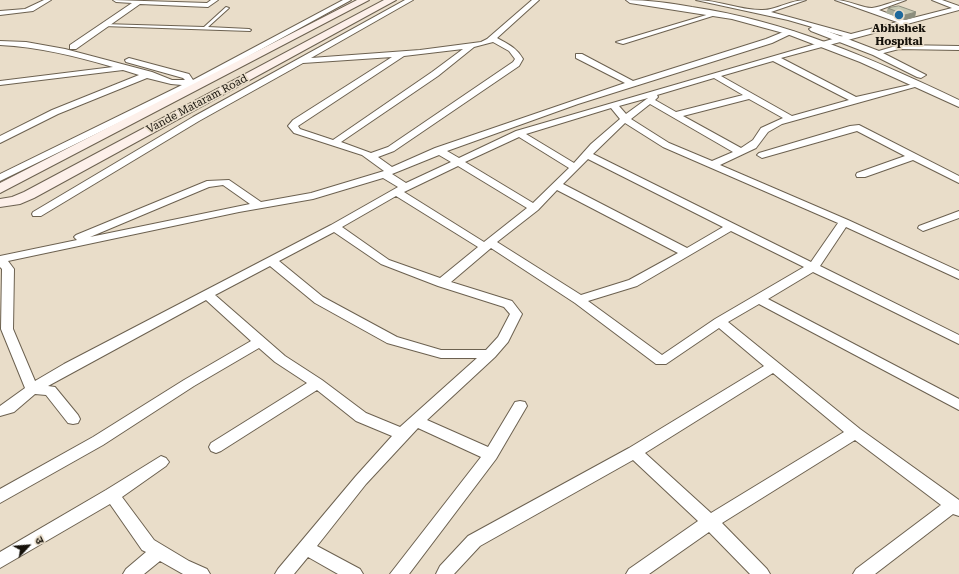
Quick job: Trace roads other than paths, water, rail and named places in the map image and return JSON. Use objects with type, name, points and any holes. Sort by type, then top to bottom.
[{"type":"main road","name":"Vande Mataram Road","points":[[0,189],[195,84],[364,0]]},
{"type":"main road","name":"Vande Mataram Road","points":[[0,203],[11,202],[24,197],[391,0]]},
{"type":"street","points":[[0,13],[28,11],[38,8],[48,0]]},
{"type":"street","points":[[116,0],[208,4],[215,0]]},
{"type":"street","points":[[0,178],[195,84],[348,0]]},
{"type":"street","points":[[37,214],[196,119],[410,0]]},
{"type":"street","points":[[300,61],[402,54],[471,46],[490,41],[536,0]]},
{"type":"street","points":[[630,0],[715,14],[764,24],[791,32],[824,43],[959,104]]},
{"type":"street","points":[[679,0],[756,13],[846,37]]},
{"type":"street","points":[[699,0],[763,13],[846,37],[959,94]]},
{"type":"street","points":[[763,13],[803,0]]},
{"type":"street","points":[[838,0],[872,10],[906,23]]},
{"type":"street","points":[[872,10],[903,0]]},
{"type":"street","points":[[935,0],[959,8]]},
{"type":"street","points":[[73,47],[103,25],[139,2]]},
{"type":"street","points":[[0,411],[9,408],[32,389],[207,294],[335,227],[401,190],[519,133],[614,106],[654,97],[714,75],[824,43],[906,23],[959,8]]},
{"type":"street","points":[[620,42],[715,14]]},
{"type":"street","points":[[32,389],[3,330],[4,270],[0,259],[239,209],[313,196],[387,172],[438,150],[522,119],[769,41],[791,32]]},
{"type":"street","points":[[0,36],[35,38],[163,69],[186,76],[195,84]]},
{"type":"street","points":[[372,156],[391,149],[516,64],[519,59],[518,54],[492,38]]},
{"type":"street","points":[[0,42],[26,44],[65,51],[149,74],[171,82],[195,84]]},
{"type":"street","points":[[334,143],[435,74],[471,46]]},
{"type":"street","points":[[876,53],[899,47],[959,48]]},
{"type":"street","points":[[934,47],[959,57]]},
{"type":"street","points":[[402,54],[296,122],[293,126],[297,131],[372,156],[401,190],[487,245],[579,300],[661,361],[681,349],[719,322],[813,267],[844,222]]},
{"type":"street","points":[[579,56],[633,84]]},
{"type":"street","points":[[774,58],[854,99]]},
{"type":"street","points":[[0,83],[128,68]]},
{"type":"street","points":[[0,140],[55,112],[149,74]]},
{"type":"street","points":[[714,75],[789,118]]},
{"type":"street","points":[[712,164],[752,146],[757,142],[764,130],[771,125],[789,118],[845,105],[854,99],[918,85]]},
{"type":"street","points":[[676,115],[749,96]]},
{"type":"street","points":[[654,97],[676,115],[741,152]]},
{"type":"street","points":[[442,283],[534,208],[588,155],[594,146],[625,118],[654,97]]},
{"type":"street","points":[[614,106],[625,118],[666,145],[844,222],[959,275]]},
{"type":"street","points":[[762,155],[853,128],[866,130],[959,180]]},
{"type":"street","points":[[519,133],[575,168]]},
{"type":"street","points":[[438,150],[534,208]]},
{"type":"street","points":[[588,155],[959,340]]},
{"type":"street","points":[[861,175],[914,156]]},
{"type":"street","points":[[58,246],[207,184],[219,181],[225,182],[260,206]]},
{"type":"street","points":[[556,185],[687,253]]},
{"type":"street","points":[[923,228],[959,214]]},
{"type":"street","points":[[284,574],[402,434],[490,354],[503,340],[516,314],[508,304],[442,283],[385,262],[335,227]]},
{"type":"street","points":[[579,300],[634,283],[730,227]]},
{"type":"street","points":[[271,261],[319,300],[392,340],[441,354],[490,354]]},
{"type":"street","points":[[207,294],[259,342],[280,359],[317,383],[361,417],[402,434]]},
{"type":"street","points":[[759,298],[959,405]]},
{"type":"street","points":[[719,322],[855,433],[956,507],[862,574]]},
{"type":"street","points":[[0,498],[98,441],[189,383],[259,342]]},
{"type":"street","points":[[445,574],[446,571],[474,541],[634,452],[774,366]]},
{"type":"street","points":[[216,447],[317,383]]},
{"type":"street","points":[[32,389],[50,391],[72,419]]},
{"type":"street","points":[[399,574],[492,455],[520,406]]},
{"type":"street","points":[[416,421],[492,455]]},
{"type":"street","points":[[635,574],[710,522],[855,433]]},
{"type":"street","points":[[634,452],[710,522],[761,574]]},
{"type":"street","points":[[0,561],[112,495],[161,462]]},
{"type":"street","points":[[112,495],[148,545],[183,566],[201,574]]},
{"type":"street","points":[[306,548],[354,574]]},
{"type":"street","points":[[132,574],[158,552]]},
{"type":"lane","points":[[204,28],[227,8]]},
{"type":"lane","points":[[103,25],[249,30]]},
{"type":"place","name":"Abhishek Hospital","points":[[899,15]]}]
